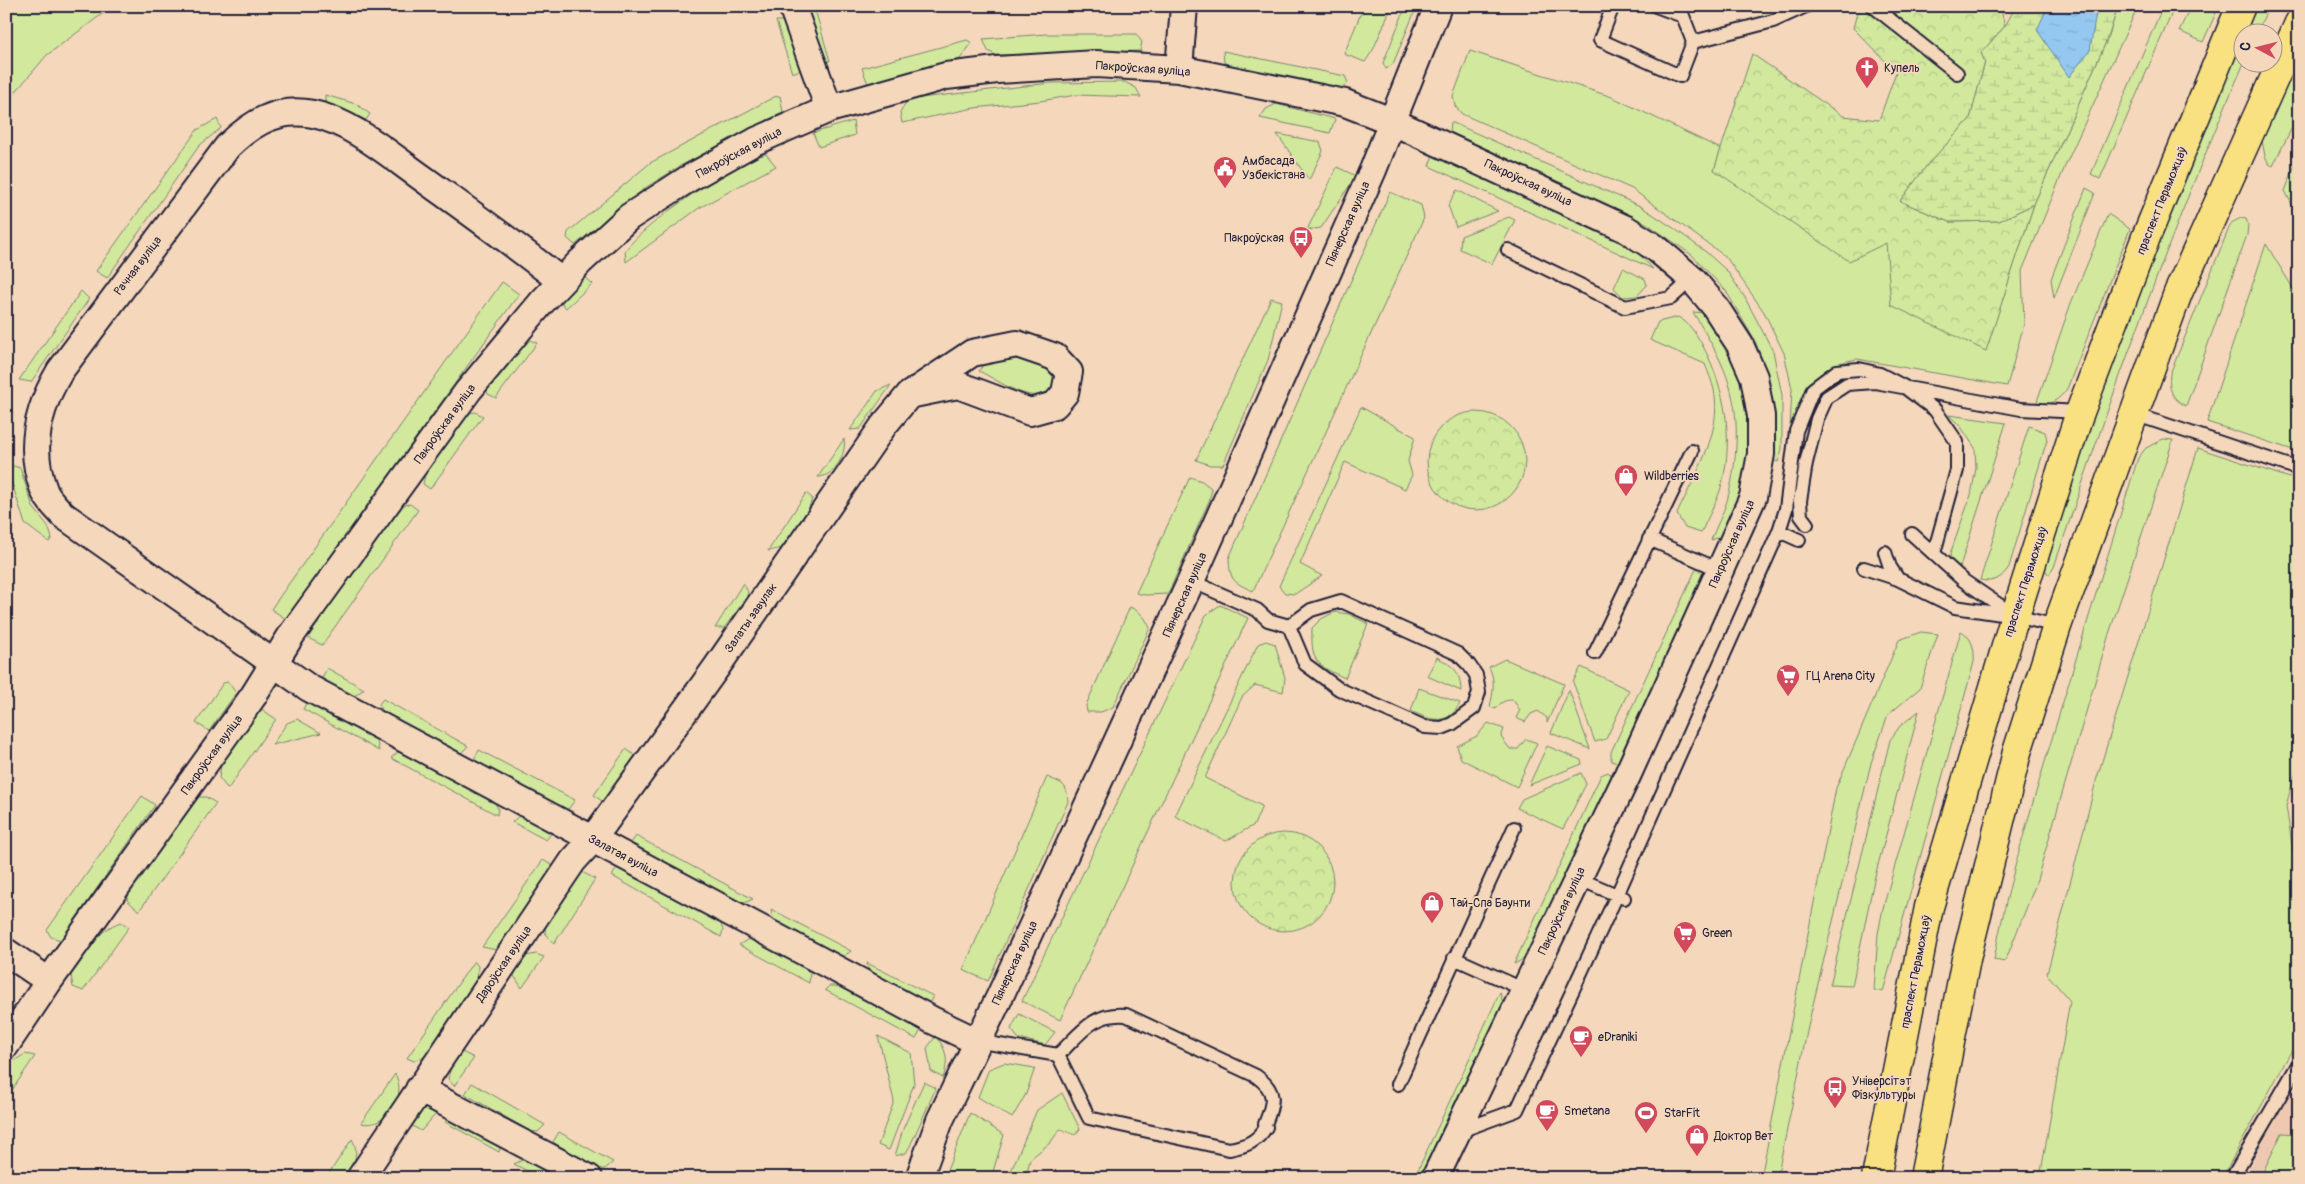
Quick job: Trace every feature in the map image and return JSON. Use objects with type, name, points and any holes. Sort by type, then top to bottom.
[{"type":"main road","name":"праспект Пераможцаў","points":[[1876,1178],[1929,907],[2015,616],[2080,412],[2146,237],[2241,6]]},
{"type":"main road","points":[[1924,1178],[1969,950],[2017,752],[2057,626],[2178,293],[2299,23]]},
{"type":"street","points":[[792,6],[830,109]]},
{"type":"street","points":[[1179,69],[1184,6]]},
{"type":"street","name":"Піянерская вуліца","points":[[919,1178],[940,1120],[976,1041],[1000,996],[1191,581],[1373,170],[1438,6]]},
{"type":"street","name":"Пакроўская вуліца","points":[[6,1045],[49,981],[249,703],[292,634],[468,391],[561,281],[629,217],[756,141],[830,109],[946,76],[997,70],[1096,64],[1179,69],[1345,103],[1391,121],[1626,229],[1657,249],[1692,279],[1714,305],[1740,345],[1754,377],[1760,416],[1761,454],[1753,497],[1628,774],[1435,1178]]},
{"type":"street","name":"Рачная вуліца","points":[[273,664],[63,515],[44,492],[38,465],[36,438],[38,418],[46,394],[60,371],[222,153],[246,129],[266,117],[313,114],[343,125],[380,148],[521,249],[561,281]]},
{"type":"street","name":"Залаты завулак","points":[[592,840],[716,668],[884,425],[909,394],[972,353],[1017,344],[1055,357],[1069,372],[1065,392],[1054,405],[1030,412],[958,385],[909,394]]},
{"type":"street","name":"Залатая вуліца","points":[[273,664],[309,688],[592,840],[932,1020],[976,1041]]},
{"type":"street","name":"Дароўская вуліца","points":[[360,1178],[573,861],[592,840]]},
{"type":"street","points":[[6,952],[49,981]]},
{"type":"street","points":[[419,1090],[589,1178]]},
{"type":"lane","points":[[1613,6],[1600,40],[1680,76],[1693,42],[1683,11],[1656,6]]},
{"type":"lane","points":[[1693,42],[1773,21],[1806,6]]},
{"type":"lane","points":[[1873,6],[1957,73]]},
{"type":"lane","points":[[1508,250],[1625,307],[1671,298],[1692,279]]},
{"type":"lane","points":[[1457,1132],[1517,1110],[1620,896],[1779,531],[1786,509],[1796,431],[1813,389],[1837,371],[1859,369],[1880,374],[1903,386],[1935,410],[1957,442],[1957,470],[1934,552]]},
{"type":"lane","points":[[1806,524],[1801,516],[1800,501],[1806,463],[1817,419],[1827,397],[1847,384],[1875,382],[2021,409],[2080,412]]},
{"type":"lane","points":[[2134,414],[2299,468]]},
{"type":"lane","points":[[1595,654],[1692,451]]},
{"type":"lane","points":[[1779,531],[1799,540]]},
{"type":"lane","points":[[1912,534],[1964,581],[2015,616]]},
{"type":"lane","points":[[1650,539],[1720,570]]},
{"type":"lane","points":[[1885,552],[1890,567],[1898,579]]},
{"type":"lane","points":[[1864,568],[1898,579],[1956,607],[2015,616],[2057,626]]},
{"type":"lane","points":[[1191,581],[1257,610],[1268,620],[1289,626]]},
{"type":"lane","points":[[1341,601],[1458,654],[1470,664],[1476,675],[1479,692],[1474,708],[1452,724],[1442,728],[1425,728],[1339,689],[1305,664],[1289,626],[1311,610],[1341,601]]},
{"type":"lane","points":[[1398,1084],[1514,828]]},
{"type":"lane","points":[[1577,878],[1620,896]]},
{"type":"lane","points":[[1454,958],[1525,990]]},
{"type":"lane","points":[[1112,1014],[1126,1015],[1256,1076],[1265,1082],[1271,1092],[1273,1104],[1265,1124],[1266,1127],[1259,1138],[1246,1146],[1229,1150],[1089,1118],[1058,1055],[1097,1018],[1112,1014]]},
{"type":"lane","points":[[976,1041],[1058,1055]]},
{"type":"lane","points":[[2232,1178],[2299,1063]]},
{"type":"shaded area","points":[[2299,1079],[2299,1178],[2243,1178]]},
{"type":"green space","points":[[6,6],[113,6],[47,55],[6,103]]},
{"type":"green space","points":[[805,6],[814,6],[830,61],[822,60]]},
{"type":"green space","points":[[1364,6],[1392,6],[1373,50],[1365,62],[1344,54]]},
{"type":"green space","points":[[1406,6],[1417,6],[1393,64],[1386,69],[1383,63]]},
{"type":"green space","points":[[1859,6],[2000,6],[2005,26],[1981,53],[1985,62],[1970,119],[1928,164],[1900,201],[1949,222],[1999,221],[2034,204],[1986,351],[1891,305],[1886,243],[1849,261],[1714,170],[1752,54],[1843,116],[1879,120],[1896,72],[1853,28]]},
{"type":"green space","points":[[2016,6],[2097,8],[2097,6],[2118,6],[2109,35],[2034,204],[1999,221],[1949,222],[1900,201],[1928,164],[1970,119],[1985,62],[1981,53],[2005,26]]},
{"type":"green space","points":[[2118,6],[2138,6],[2066,164],[2022,271],[2024,324],[2007,386],[1857,359],[1829,368],[1820,375],[1807,392],[1790,428],[1792,389],[1784,353],[1764,312],[1726,257],[1632,189],[1462,114],[1455,106],[1453,96],[1470,51],[1612,97],[1721,149],[1714,170],[1886,243],[1986,350],[2034,204],[2109,35]]},
{"type":"green space","points":[[2163,6],[2175,6],[2100,179],[2091,174]]},
{"type":"green space","points":[[2191,6],[2219,6],[2203,42],[2179,31]]},
{"type":"green space","points":[[2255,6],[2269,6],[2262,22],[2248,22]]},
{"type":"green space","points":[[776,21],[788,24],[803,69],[792,73]]},
{"type":"green space","points":[[1046,34],[1136,34],[1142,42],[1140,51],[996,55],[988,51],[983,39]]},
{"type":"green space","points":[[967,40],[972,43],[960,59],[868,84],[862,68]]},
{"type":"green space","points":[[1223,51],[1345,76],[1348,83],[1341,89],[1232,67],[1224,62]]},
{"type":"green space","points":[[2232,59],[2232,72],[2240,72],[2192,187],[2143,312],[2054,567],[2049,575],[2044,568],[2093,414],[2162,230]]},
{"type":"green space","points":[[2299,59],[2299,113],[2273,166],[2269,164],[2265,156],[2262,141]]},
{"type":"green space","points":[[1125,82],[1136,88],[1141,97],[1076,95],[974,108],[902,123],[900,112],[911,99],[1051,83]]},
{"type":"green space","points":[[325,95],[356,104],[370,114],[366,120],[325,102]]},
{"type":"green space","points":[[780,96],[783,112],[682,165],[645,188],[575,245],[567,238],[568,232],[650,163],[774,97]]},
{"type":"green space","points":[[1276,104],[1335,119],[1330,133],[1260,118],[1266,109]]},
{"type":"green space","points":[[217,119],[221,128],[199,146],[107,278],[96,271],[197,130]]},
{"type":"green space","points":[[853,121],[855,135],[819,147],[813,133]]},
{"type":"green space","points":[[1451,122],[1640,206],[1706,252],[1727,271],[1744,296],[1773,351],[1782,395],[1782,449],[1778,462],[1773,460],[1773,415],[1767,374],[1756,343],[1726,291],[1692,255],[1646,223],[1450,132]]},
{"type":"green space","points":[[1277,134],[1320,142],[1323,151],[1309,180]]},
{"type":"green space","points":[[766,154],[776,166],[699,208],[626,262],[625,251],[635,239],[669,211],[733,169]]},
{"type":"green space","points":[[2299,154],[2299,218],[2285,191]]},
{"type":"green space","points":[[1433,155],[1634,249],[1653,269],[1429,166]]},
{"type":"green space","points":[[1337,167],[1356,176],[1321,228],[1307,230]]},
{"type":"green space","points":[[2086,188],[2095,193],[2054,298],[2051,279]]},
{"type":"green space","points":[[1457,190],[1498,211],[1456,227],[1448,205]]},
{"type":"green space","points":[[1390,192],[1421,205],[1424,218],[1253,591],[1234,580],[1230,572],[1229,558]]},
{"type":"green space","points":[[2108,214],[2130,229],[2067,389],[2053,402],[2035,407],[2071,303]]},
{"type":"green space","points":[[1509,217],[1515,220],[1492,264],[1460,249],[1461,236]]},
{"type":"green space","points":[[2241,218],[2246,219],[2248,224],[2247,235],[2186,406],[2174,397],[2170,389],[2170,374],[2231,223]]},
{"type":"green space","points":[[2266,244],[2299,298],[2299,452],[2207,422]]},
{"type":"green space","points":[[1623,268],[1645,279],[1647,285],[1637,296],[1623,297],[1614,288]]},
{"type":"green space","points":[[582,275],[592,284],[566,308],[556,296]]},
{"type":"green space","points":[[502,282],[519,294],[286,619],[271,609]]},
{"type":"green space","points":[[81,291],[89,299],[31,382],[19,380]]},
{"type":"green space","points":[[1271,298],[1282,301],[1268,360],[1223,465],[1210,465],[1196,460]]},
{"type":"green space","points":[[1693,312],[1705,313],[1734,359],[1746,402],[1748,424],[1746,470],[1735,514],[1726,535],[1711,540],[1730,488],[1735,462],[1736,421],[1732,395],[1725,373],[1716,352]]},
{"type":"green space","points":[[1678,317],[1692,329],[1708,356],[1720,388],[1726,422],[1727,456],[1724,474],[1720,491],[1701,533],[1685,528],[1677,514],[1699,469],[1711,438],[1716,406],[1714,390],[1705,364],[1650,340],[1658,322]]},
{"type":"green space","points":[[528,339],[537,343],[496,398],[488,394],[485,388]]},
{"type":"green space","points":[[1010,358],[1043,363],[1056,375],[1053,394],[1043,396],[1024,393],[1006,386],[979,371],[986,361]]},
{"type":"green space","points":[[891,385],[860,429],[850,430],[877,391]]},
{"type":"green space","points":[[1361,407],[1415,437],[1408,461],[1412,475],[1405,489],[1345,462],[1300,564],[1322,576],[1295,594],[1285,593],[1279,586]]},
{"type":"green space","points":[[475,412],[483,416],[430,489],[423,484],[426,470],[465,414]]},
{"type":"green space","points":[[1476,412],[1495,416],[1510,427],[1521,442],[1525,461],[1521,480],[1510,495],[1495,506],[1476,510],[1457,506],[1442,495],[1431,480],[1427,461],[1431,442],[1442,427],[1457,416]]},
{"type":"green space","points":[[1949,415],[2006,423],[1958,573],[1953,568],[1950,554],[1971,495],[1976,468],[1975,448],[1961,427]]},
{"type":"green space","points":[[2029,426],[2045,432],[2047,440],[2009,567],[1997,579],[1989,581],[1980,580]]},
{"type":"green space","points":[[844,439],[843,451],[838,464],[829,473],[818,477]]},
{"type":"green space","points":[[2163,439],[2173,440],[2109,634],[2035,886],[2005,962],[1994,960],[2011,883],[2025,832],[2138,458],[2146,448]]},
{"type":"green space","points":[[2198,448],[2299,481],[2299,768],[2294,777],[2286,806],[2299,889],[2299,1037],[2222,1178],[2040,1178],[2070,1001],[2047,974],[2096,781]]},
{"type":"green space","points":[[9,466],[20,468],[33,507],[48,526],[52,538],[49,542],[25,524],[11,480]]},
{"type":"green space","points":[[1190,477],[1202,481],[1212,489],[1209,501],[1168,594],[1145,595],[1136,593]]},
{"type":"green space","points":[[806,493],[812,498],[809,508],[782,548],[768,551]]},
{"type":"green space","points":[[410,504],[418,510],[322,645],[308,638],[397,506]]},
{"type":"green space","points":[[1697,567],[1704,577],[1621,762],[1613,762],[1611,752]]},
{"type":"green space","points":[[743,583],[748,592],[746,599],[724,628],[715,628]]},
{"type":"green space","points":[[1220,605],[1248,618],[1060,1020],[1022,1001],[1206,615]]},
{"type":"green space","points":[[1130,607],[1142,615],[1150,628],[1113,707],[1101,712],[1087,712],[1086,705]]},
{"type":"green space","points":[[1335,612],[1349,614],[1368,624],[1345,678],[1321,665],[1314,655],[1312,628],[1321,619]]},
{"type":"green space","points":[[1961,631],[1972,644],[1974,662],[1883,992],[1874,990],[1878,934],[1883,908]]},
{"type":"green space","points":[[1921,632],[1938,634],[1920,688],[1888,715],[1871,763],[1810,1017],[1777,1178],[1761,1178],[1836,788],[1899,640]]},
{"type":"green space","points":[[1266,641],[1275,644],[1285,678],[1283,692],[1255,685],[1242,697],[1205,778],[1262,806],[1254,825],[1226,841],[1175,816],[1258,644]]},
{"type":"green space","points":[[1437,657],[1455,670],[1459,678],[1461,691],[1427,676]]},
{"type":"green space","points":[[1505,659],[1564,684],[1547,723],[1547,718],[1538,711],[1531,714],[1525,722],[1516,718],[1520,710],[1513,700],[1503,702],[1496,709],[1490,707],[1493,682],[1489,667]]},
{"type":"green space","points":[[1581,667],[1629,690],[1606,739],[1595,742],[1573,682]]},
{"type":"green space","points":[[327,668],[364,689],[353,697],[321,680]]},
{"type":"green space","points":[[228,682],[236,693],[209,731],[196,723],[223,683]]},
{"type":"green space","points":[[1419,688],[1460,703],[1450,716],[1438,719],[1425,717],[1411,711]]},
{"type":"green space","points":[[1569,690],[1590,749],[1551,733]]},
{"type":"green space","points":[[310,697],[376,737],[379,751],[303,709]]},
{"type":"green space","points":[[383,699],[468,746],[461,753],[454,754],[382,713],[379,704]]},
{"type":"green space","points":[[260,708],[276,719],[228,789],[219,778],[221,765]]},
{"type":"green space","points":[[1919,711],[1874,880],[1852,986],[1830,985],[1890,740],[1900,726]]},
{"type":"green space","points":[[297,719],[321,733],[272,745],[287,723]]},
{"type":"green space","points":[[1488,723],[1504,729],[1501,737],[1510,749],[1518,749],[1526,739],[1537,743],[1517,787],[1461,759],[1457,746],[1477,736]]},
{"type":"green space","points":[[1547,746],[1581,760],[1582,764],[1529,785]]},
{"type":"green space","points":[[626,749],[637,757],[603,802],[594,795]]},
{"type":"green space","points":[[403,750],[493,798],[498,809],[497,815],[391,758]]},
{"type":"green space","points":[[479,750],[575,800],[566,812],[472,763]]},
{"type":"green space","points":[[1608,772],[1614,778],[1528,957],[1514,964],[1601,775]]},
{"type":"green space","points":[[1581,773],[1586,784],[1563,829],[1517,808],[1522,799]]},
{"type":"green space","points":[[1047,777],[1063,785],[1067,791],[1068,802],[988,981],[963,970]]},
{"type":"green space","points":[[142,796],[155,805],[61,940],[51,937],[47,930]]},
{"type":"green space","points":[[197,797],[206,797],[216,803],[139,911],[127,900],[130,890],[189,804]]},
{"type":"green space","points":[[521,814],[554,830],[546,840],[512,822]]},
{"type":"green space","points":[[1284,833],[1303,837],[1318,848],[1329,863],[1333,882],[1329,901],[1318,916],[1303,927],[1284,931],[1265,927],[1250,916],[1239,901],[1235,882],[1239,863],[1250,848],[1265,837]]},
{"type":"green space","points":[[636,836],[753,899],[744,903],[736,901],[631,843]]},
{"type":"green space","points":[[543,860],[555,867],[504,946],[497,950],[482,947]]},
{"type":"green space","points":[[618,866],[719,919],[723,930],[721,937],[612,876]]},
{"type":"green space","points":[[582,872],[595,879],[554,944],[545,933],[546,923]]},
{"type":"green space","points":[[771,909],[851,951],[844,956],[833,958],[779,928],[773,920]]},
{"type":"green space","points":[[121,922],[129,927],[83,991],[73,987],[71,975],[86,952],[105,931]]},
{"type":"green space","points":[[750,938],[805,967],[810,974],[809,983],[739,945]]},
{"type":"green space","points":[[536,954],[544,957],[522,988],[514,976],[519,962],[526,956]]},
{"type":"green space","points":[[474,961],[478,966],[477,981],[426,1056],[414,1061],[407,1058]]},
{"type":"green space","points":[[867,963],[933,996],[928,1006],[870,978]]},
{"type":"green space","points":[[829,986],[838,986],[921,1030],[916,1039],[825,990]]},
{"type":"green space","points":[[1500,992],[1505,1011],[1424,1175],[1419,1176],[1418,1170]]},
{"type":"green space","points":[[1019,1014],[1055,1032],[1045,1045],[1018,1038],[1011,1029]]},
{"type":"green space","points":[[878,1036],[911,1053],[914,1084],[889,1150],[878,1145],[894,1101]]},
{"type":"green space","points":[[936,1036],[943,1046],[946,1056],[943,1078],[931,1071],[927,1048]]},
{"type":"green space","points":[[460,1051],[474,1058],[454,1086],[448,1079],[452,1063]]},
{"type":"green space","points":[[25,1054],[35,1056],[6,1099],[6,1069],[12,1062]]},
{"type":"green space","points":[[1004,1063],[1035,1068],[1026,1094],[1012,1118],[978,1097],[989,1069]]},
{"type":"green space","points":[[395,1074],[399,1092],[393,1109],[379,1121],[370,1124],[361,1123]]},
{"type":"green space","points":[[924,1082],[936,1088],[906,1153],[895,1156],[903,1129]]},
{"type":"green space","points":[[472,1083],[545,1125],[538,1132],[530,1131],[465,1094]]},
{"type":"green space","points":[[1062,1093],[1080,1129],[1075,1135],[1060,1129],[1050,1143],[1030,1159],[1026,1178],[1008,1178],[1037,1110]]},
{"type":"green space","points":[[432,1105],[442,1107],[421,1131],[409,1124],[419,1112]]},
{"type":"green space","points":[[452,1113],[497,1140],[500,1148],[499,1152],[445,1122]]},
{"type":"green space","points":[[970,1113],[1004,1135],[991,1178],[944,1178]]},
{"type":"green space","points":[[559,1132],[613,1162],[605,1169],[599,1169],[553,1142]]},
{"type":"green space","points":[[2282,1133],[2299,1134],[2299,1178],[2260,1178]]},
{"type":"green space","points":[[352,1139],[356,1154],[345,1178],[326,1178]]},
{"type":"green space","points":[[529,1157],[570,1178],[541,1178],[514,1164]]},
{"type":"water","points":[[2048,6],[2097,6],[2090,50],[2069,77],[2037,30]]},
{"type":"place","name":"Купель","points":[[1867,89]]},
{"type":"place","name":"Амбасада Узбекістана","points":[[1225,189]]},
{"type":"place","name":"Пакроўская","points":[[1301,259]]},
{"type":"place","name":"Wildberries","points":[[1626,497]]},
{"type":"place","name":"ГЦ Arena City","points":[[1788,697]]},
{"type":"place","name":"Тай-Спа Баунти","points":[[1432,924]]},
{"type":"place","name":"Green","points":[[1685,954]]},
{"type":"place","name":"eDraniki","points":[[1581,1058]]},
{"type":"place","name":"Універсітэт Фізкультуры","points":[[1835,1109]]},
{"type":"place","name":"Smetana","points":[[1547,1132]]},
{"type":"place","name":"StarFit","points":[[1646,1134]]},
{"type":"place","name":"Доктор Вет","points":[[1697,1157]]}]
